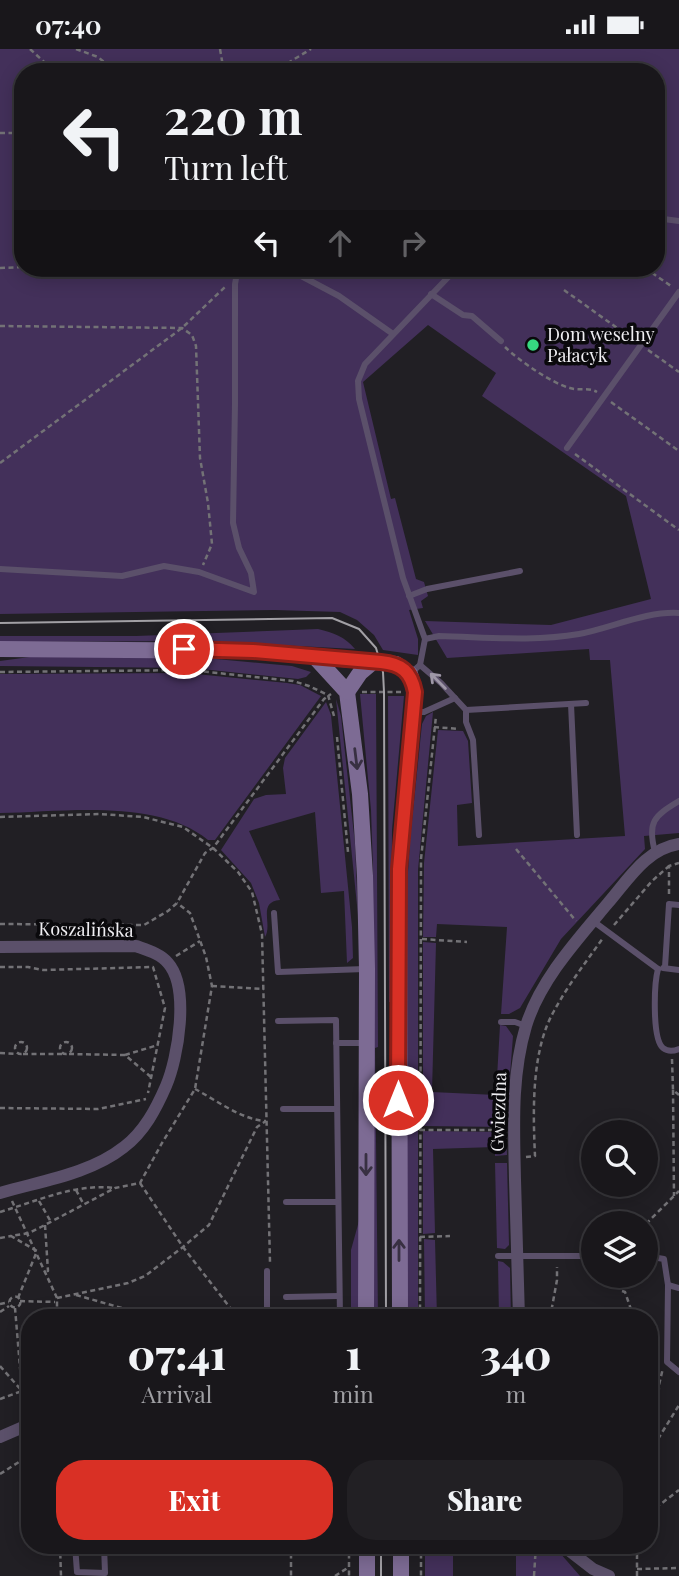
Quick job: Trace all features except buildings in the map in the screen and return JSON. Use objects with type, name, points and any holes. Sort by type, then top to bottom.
[{"type":"street","points":[[0,649],[184,649],[314,656],[396,664],[415,670],[399,869],[400,1309]]},
{"type":"street","points":[[314,656],[347,692],[360,794],[365,876],[366,1309]]},
{"type":"street","points":[[347,692],[360,673],[373,662]]},
{"type":"street","name":"Gwiezdna","points":[[519,1309],[515,1077],[526,1026],[543,987],[589,925],[645,860],[667,845],[679,844]]},
{"type":"street","name":"Koszalińska","points":[[0,947],[136,946],[151,951],[168,962],[176,976],[181,995],[176,1043],[166,1085],[146,1124],[136,1137],[106,1159],[84,1169],[4,1192]]},
{"type":"street","points":[[0,1437],[21,1427]]},
{"type":"street","points":[[367,1554],[367,1576]]},
{"type":"street","points":[[401,1554],[401,1576]]},
{"type":"street","points":[[571,1554],[591,1573],[609,1576]]},
{"type":"lane","points":[[0,569],[122,576],[164,566],[199,572],[254,592],[251,573],[239,548],[233,523],[236,277]]},
{"type":"lane","points":[[302,277],[339,296],[393,334]]},
{"type":"lane","points":[[448,277],[365,364],[358,381],[359,399],[409,596],[425,639],[415,670],[455,698],[466,710],[466,722],[473,740],[479,835]]},
{"type":"lane","points":[[567,448],[679,292]]},
{"type":"lane","points":[[431,294],[463,315],[471,316],[500,341]]},
{"type":"lane","points":[[409,596],[427,589],[520,571]]},
{"type":"lane","points":[[425,639],[439,636],[531,639],[578,634],[679,611]]},
{"type":"lane","points":[[412,713],[424,712],[455,698]]},
{"type":"lane","points":[[466,710],[586,703]]},
{"type":"lane","points":[[571,704],[577,835]]},
{"type":"lane","points":[[655,852],[651,828],[656,817],[679,801]]},
{"type":"lane","points":[[676,1050],[662,1047],[656,1038],[655,980],[662,968],[669,904],[679,905]]},
{"type":"lane","points":[[274,913],[278,972],[366,969]]},
{"type":"lane","points":[[589,925],[608,932],[662,968],[679,970]]},
{"type":"lane","points":[[278,1021],[336,1020],[340,1309]]},
{"type":"lane","points":[[501,1022],[515,1022],[526,1026]]},
{"type":"lane","points":[[336,1043],[366,1043]]},
{"type":"lane","points":[[283,1109],[337,1109]]},
{"type":"lane","points":[[286,1202],[337,1202]]},
{"type":"lane","points":[[498,1256],[581,1256]]},
{"type":"lane","points":[[658,1258],[664,1259],[668,1285],[667,1362],[679,1372]]},
{"type":"lane","points":[[267,1271],[267,1309]]},
{"type":"lane","points":[[668,1285],[679,1288]]},
{"type":"lane","points":[[285,1297],[340,1296]]},
{"type":"lane","points":[[76,1554],[77,1572],[105,1573],[104,1554]]},
{"type":"path","points":[[30,49],[45,63]]},
{"type":"path","points":[[76,49],[98,57],[105,63]]},
{"type":"path","points":[[97,49],[98,57]]},
{"type":"path","points":[[288,63],[311,49]]},
{"type":"path","points":[[658,277],[679,292]]},
{"type":"path","points":[[0,463],[182,328],[228,284],[234,284]]},
{"type":"path","points":[[564,290],[679,372]]},
{"type":"path","points":[[0,325],[182,328],[191,335],[196,346],[200,459],[212,544],[199,572]]},
{"type":"path","points":[[500,341],[506,350],[561,386],[573,390],[592,389],[679,451]]},
{"type":"path","points":[[567,448],[679,530]]},
{"type":"path","points":[[0,672],[188,670],[293,681],[328,695],[347,692],[415,692]]},
{"type":"path","points":[[328,695],[334,714],[342,786]]},
{"type":"path","points":[[0,924],[144,925],[168,911],[177,903],[205,853],[213,848],[328,695]]},
{"type":"path","points":[[421,1309],[421,859],[437,705]]},
{"type":"path","points":[[0,817],[100,814],[143,817],[183,827],[213,848],[238,872],[252,892],[262,934],[270,1266],[267,1271]]},
{"type":"path","points":[[516,849],[578,923],[589,925]]},
{"type":"path","points":[[522,1157],[535,1156],[535,1086],[539,1056],[552,1013],[608,932],[652,881],[669,866],[679,863]]},
{"type":"path","points":[[669,866],[670,894]]},
{"type":"path","points":[[0,1212],[76,1189],[98,1186],[115,1188],[140,1183],[195,1089],[212,986],[206,957],[190,913],[177,903]]},
{"type":"path","points":[[421,939],[467,942]]},
{"type":"path","points":[[0,967],[43,970],[153,967],[165,1008],[147,1099],[98,1109],[0,1108]]},
{"type":"path","points":[[212,986],[264,989]]},
{"type":"path","points":[[0,1053],[125,1055],[158,1045]]},
{"type":"path","points":[[674,1196],[673,1090],[676,1050]]},
{"type":"path","points":[[125,1055],[152,1077]]},
{"type":"path","points":[[195,1089],[258,1121],[267,1121]]},
{"type":"path","points":[[673,1090],[679,1095]]},
{"type":"path","points":[[0,1312],[10,1304],[12,1297],[19,1300],[57,1300],[128,1283],[145,1276],[209,1225],[257,1127],[267,1121]]},
{"type":"path","points":[[420,1130],[514,1129]]},
{"type":"path","points":[[140,1183],[183,1247],[231,1309]]},
{"type":"path","points":[[0,1238],[29,1233],[115,1188]]},
{"type":"path","points":[[76,1189],[85,1205]]},
{"type":"path","points":[[658,1212],[679,1191]]},
{"type":"path","points":[[4,1192],[15,1207],[47,1271],[57,1300],[57,1309]]},
{"type":"path","points":[[39,1200],[51,1222]]},
{"type":"path","points":[[46,1225],[47,1271]]},
{"type":"path","points":[[11,1236],[37,1251]]},
{"type":"path","points":[[420,1237],[450,1236]]},
{"type":"path","points":[[21,1379],[15,1308],[37,1251]]},
{"type":"path","points":[[552,1309],[557,1280],[556,1256]]},
{"type":"path","points":[[622,1291],[625,1292],[631,1309]]},
{"type":"path","points":[[74,1294],[125,1309]]},
{"type":"path","points":[[0,1304],[10,1304],[15,1308]]},
{"type":"path","points":[[658,1439],[659,1385],[661,1371],[667,1362]]},
{"type":"path","points":[[0,1366],[21,1390]]},
{"type":"path","points":[[0,1399],[21,1391]]},
{"type":"path","points":[[658,1439],[679,1405]]},
{"type":"path","points":[[0,1474],[21,1461]]},
{"type":"path","points":[[658,1506],[679,1490]]},
{"type":"path","points":[[60,1554],[61,1576]]},
{"type":"path","points":[[291,1554],[291,1576]]},
{"type":"path","points":[[349,1554],[349,1576]]},
{"type":"path","points":[[421,1554],[421,1576]]},
{"type":"path","points":[[534,1576],[535,1554]]},
{"type":"path","points":[[637,1554],[638,1576]]},
{"type":"path","points":[[335,1576],[349,1567]]},
{"type":"path","points":[[637,1569],[679,1568]]},
{"type":"shaded area","points":[[0,49],[679,49],[679,833],[644,836],[645,849],[561,939],[520,1008],[509,1014],[501,1014],[507,927],[437,924],[436,937],[423,937],[424,863],[438,730],[463,731],[468,741],[472,803],[457,805],[458,846],[625,836],[610,660],[590,660],[589,649],[447,658],[425,621],[551,625],[651,599],[626,496],[482,396],[496,373],[428,325],[363,382],[391,499],[395,498],[416,579],[424,582],[428,596],[421,601],[423,608],[409,610],[418,639],[418,655],[383,650],[374,635],[357,620],[340,612],[275,610],[0,614]]},
{"type":"shaded area","points":[[318,629],[338,636],[355,649],[202,641],[0,642],[0,636],[136,636]]},
{"type":"shaded area","points":[[173,655],[292,666],[311,672],[298,679],[192,668],[0,666],[0,661],[37,656]]},
{"type":"shaded area","points":[[186,673],[300,685],[321,696],[215,840],[208,840],[187,827],[163,818],[136,813],[80,810],[0,813],[0,674]]},
{"type":"shaded area","points":[[360,694],[376,694],[378,1309],[373,1309],[371,810]]},
{"type":"shaded area","points":[[388,696],[404,696],[392,830],[391,1002],[389,1002]]},
{"type":"shaded area","points":[[336,699],[341,716],[355,844],[358,915]]},
{"type":"shaded area","points":[[326,702],[331,715],[352,927],[353,958],[347,963],[344,891],[321,893],[315,812],[249,831],[280,900],[273,902],[267,909],[265,937],[259,903],[251,883],[221,850],[254,799],[286,794],[283,768],[285,758]]},
{"type":"shaded area","points":[[433,712],[418,870],[418,1309],[407,1309],[406,903],[422,724],[426,716]]},
{"type":"shaded area","points":[[423,942],[436,943],[432,1092],[496,1095],[500,1025],[506,1026],[513,1036],[506,1127],[423,1126]]},
{"type":"shaded area","points":[[423,1131],[506,1132],[507,1155],[495,1156],[495,1147],[433,1149],[435,1233],[423,1234]]},
{"type":"shaded area","points":[[495,1163],[507,1163],[509,1245],[505,1249],[497,1248]]},
{"type":"shaded area","points":[[359,1221],[360,1309],[351,1309],[351,1250]]},
{"type":"shaded area","points":[[424,1239],[435,1240],[437,1309],[425,1309]]},
{"type":"shaded area","points":[[498,1261],[510,1268],[511,1309],[499,1309]]},
{"type":"shaded area","points":[[425,1554],[453,1554],[453,1576],[425,1576]]},
{"type":"shaded area","points":[[516,1554],[561,1554],[580,1576],[516,1576]]},
{"type":"tram line","points":[[0,623],[332,618],[359,629],[376,648],[383,672],[384,692],[386,1309]]},
{"type":"tram line","points":[[381,1554],[381,1576]]},
{"type":"place","name":"Dom weselny Pałacyk","points":[[533,345]]},
{"type":"route","points":[[184,649],[346,658],[396,664],[410,674],[415,692],[399,869],[398,1100]]}]
